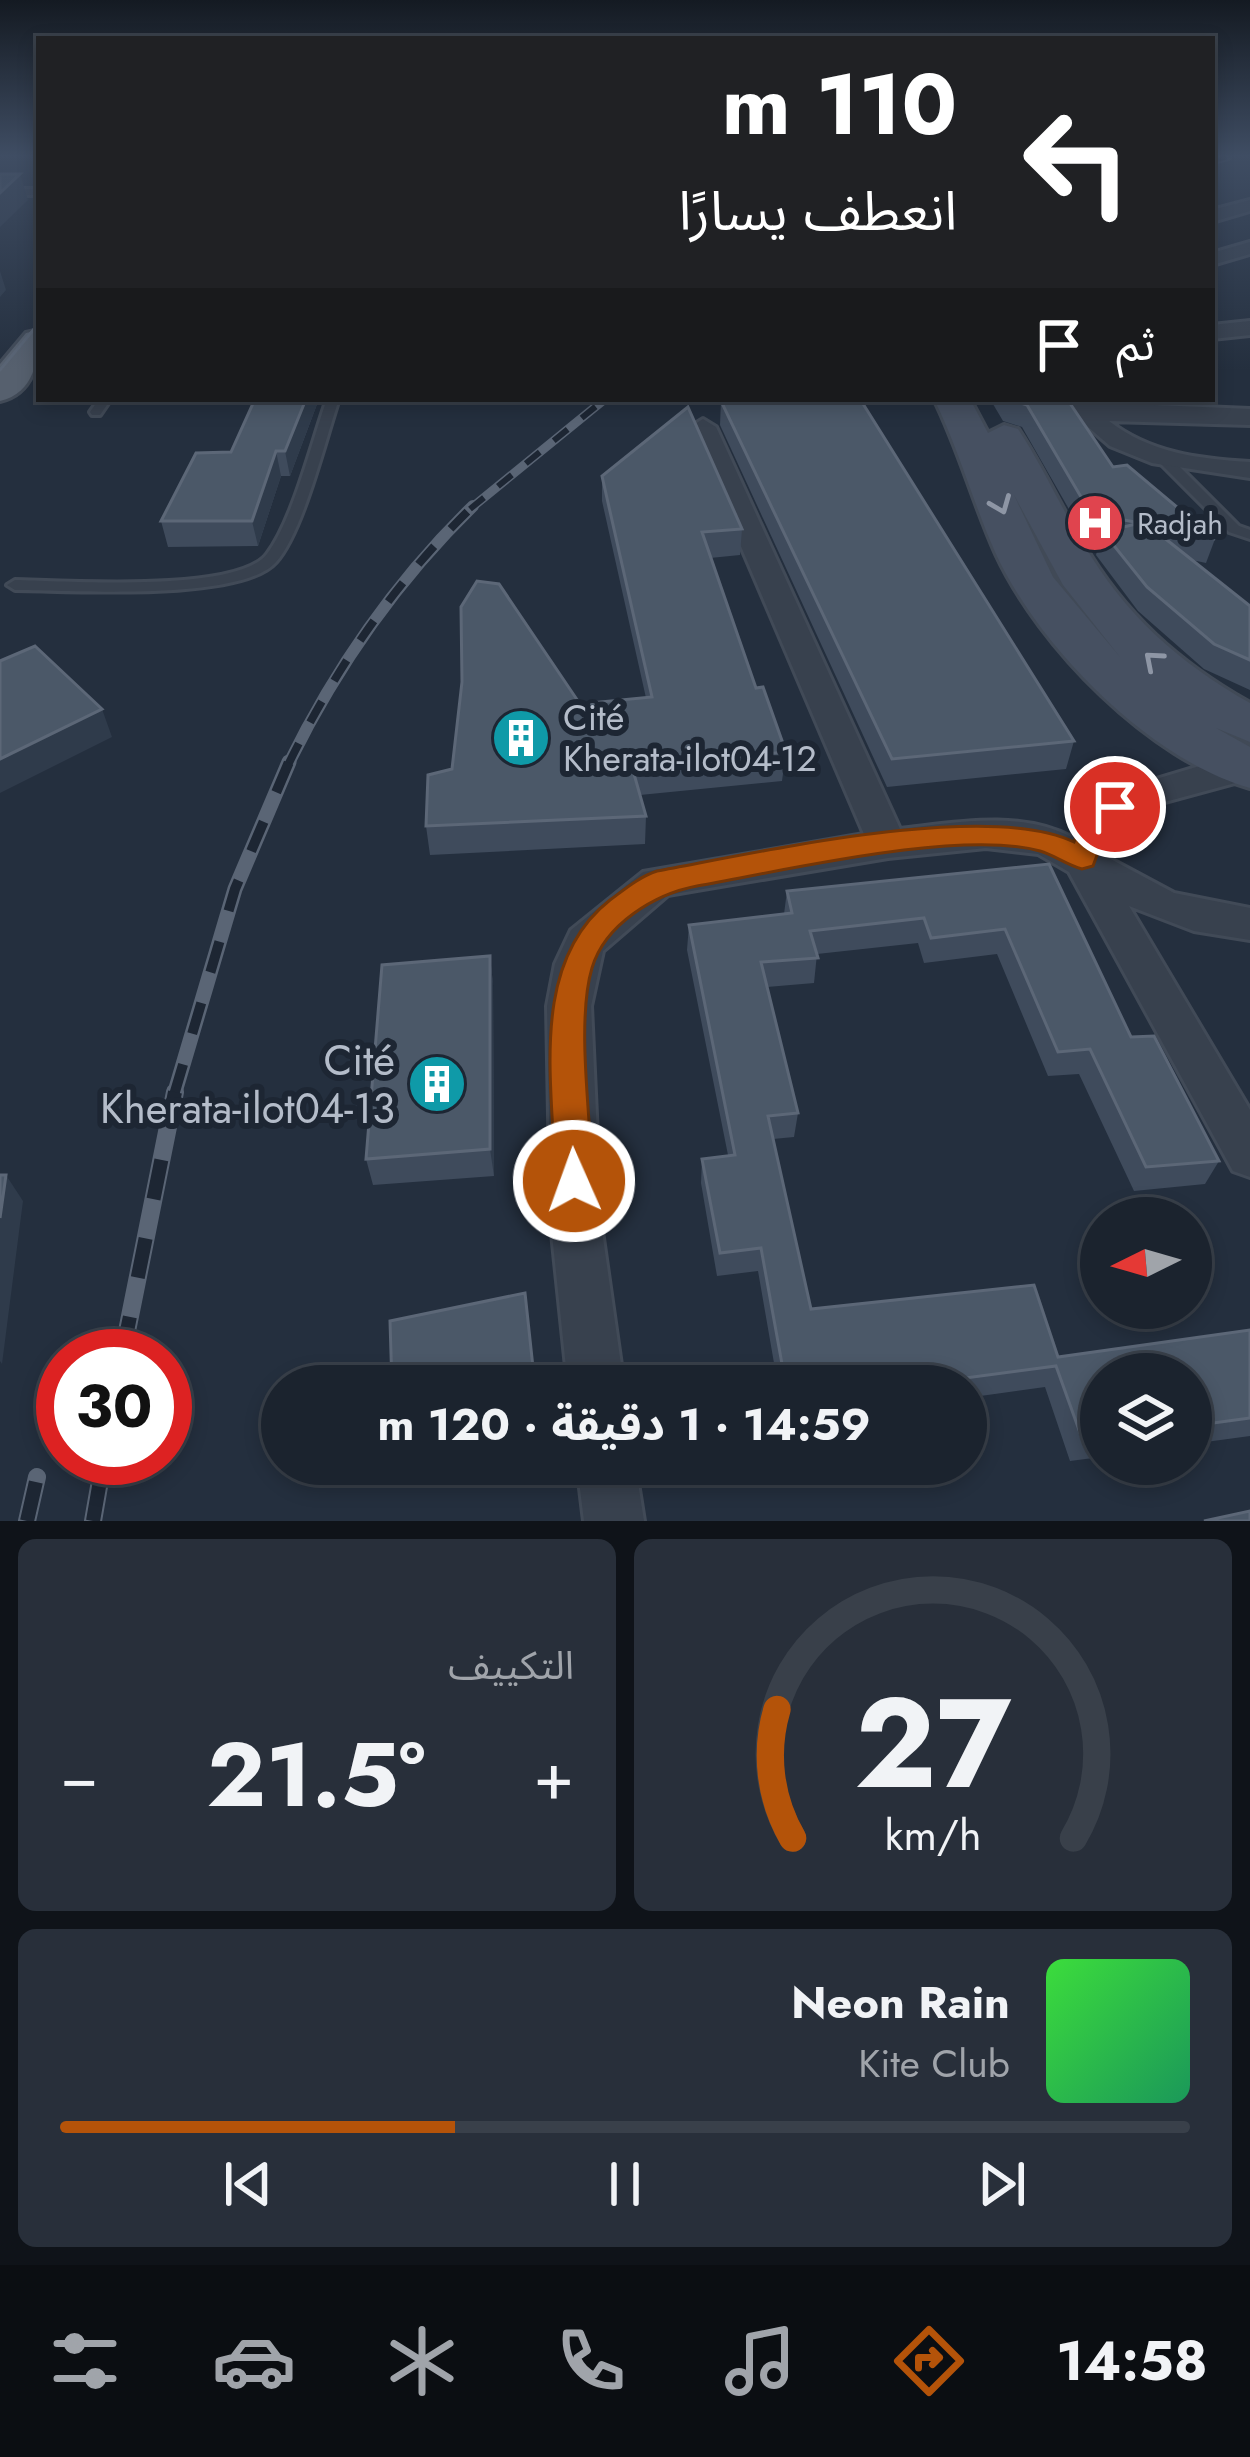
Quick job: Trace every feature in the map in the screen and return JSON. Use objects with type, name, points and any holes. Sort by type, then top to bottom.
[{"type":"main road","points":[[0,336],[33,324]]},
{"type":"main road","points":[[0,389],[33,324]]},
{"type":"main road","points":[[954,402],[1030,576],[1077,641],[1136,698],[1249,756]]},
{"type":"main road","points":[[985,402],[1098,604],[1249,756]]},
{"type":"street","points":[[1215,258],[1250,248]]},
{"type":"street","points":[[1215,332],[1250,328]]},
{"type":"street","points":[[1036,402],[1087,413],[1247,415]]},
{"type":"street","points":[[1087,413],[1108,435],[1160,455],[1250,470]]},
{"type":"street","points":[[703,427],[887,844]]},
{"type":"street","points":[[1249,756],[1096,817],[1082,859],[1250,1155]]},
{"type":"street","points":[[593,1365],[575,1224],[569,1006],[576,964],[586,941],[657,882],[887,844],[1002,835],[1046,841],[1160,904],[1250,924]]},
{"type":"street","points":[[609,1485],[614,1521]]},
{"type":"lane","points":[[15,584],[220,583],[257,571],[278,550],[332,402]]},
{"type":"lane","points":[[1160,455],[1234,529],[1250,535]]},
{"type":"building","points":[[254,402],[305,402],[285,451],[276,451],[252,521],[161,521],[196,453],[231,452]]},
{"type":"building","points":[[721,402],[862,402],[1074,741],[892,759]]},
{"type":"building","points":[[1018,402],[1069,402],[1113,467],[1127,465],[1215,539],[1148,525],[1250,606],[1250,660],[1214,644],[1147,587],[1103,532],[1140,523],[1098,515],[1084,502],[1027,405]]},
{"type":"building","points":[[688,407],[742,529],[702,532],[756,688],[763,687],[786,752],[632,767],[646,816],[426,826],[428,775],[452,769],[462,682],[461,607],[477,581],[499,584],[580,704],[652,697],[602,476]]},
{"type":"building","points":[[35,646],[102,709],[0,759],[0,661]]},
{"type":"building","points":[[1049,864],[1131,1037],[1154,1036],[1219,1161],[1146,1167],[1090,1049],[1058,1052],[1005,929],[931,938],[924,918],[810,931],[818,958],[761,962],[798,1113],[768,1116],[811,1309],[1034,1285],[1058,1357],[1080,1354],[1080,1433],[1056,1366],[987,1375],[987,1365],[782,1365],[761,1248],[720,1253],[702,1159],[735,1155],[689,925],[792,913],[787,891]]},
{"type":"building","name":"Cité Kherata-ilot04-13","points":[[490,956],[490,1149],[366,1159],[382,965]]},
{"type":"building","points":[[0,1175],[6,1175],[0,1218]]},
{"type":"building","points":[[525,1293],[533,1365],[391,1365],[390,1321]]},
{"type":"building","points":[[1250,1330],[1250,1418],[1212,1423],[1212,1353],[1086,1353]]},
{"type":"building","points":[[1250,1511],[1250,1521],[1204,1521]]},
{"type":"tram line","points":[[0,370],[36,327]]},
{"type":"railway","points":[[470,509],[601,402]]},
{"type":"railway","points":[[288,765],[369,627],[470,509]]},
{"type":"railway","points":[[174,1095],[235,889],[289,762]]},
{"type":"railway","points":[[127,1329],[175,1092]]},
{"type":"railway","points":[[27,1521],[36,1481]]},
{"type":"railway","points":[[93,1521],[99,1485]]},
{"type":"place","name":"Radjah","points":[[1095,523]]},
{"type":"place","name":"Cité Kherata-ilot04-12","points":[[521,738]]},
{"type":"place","name":"Cité Kherata-ilot04-13","points":[[437,1084]]},
{"type":"route","points":[[574,1181],[569,1006],[576,964],[600,925],[639,894],[657,882],[829,852],[986,834],[1046,841],[1082,859],[1096,817],[1115,807]]}]
